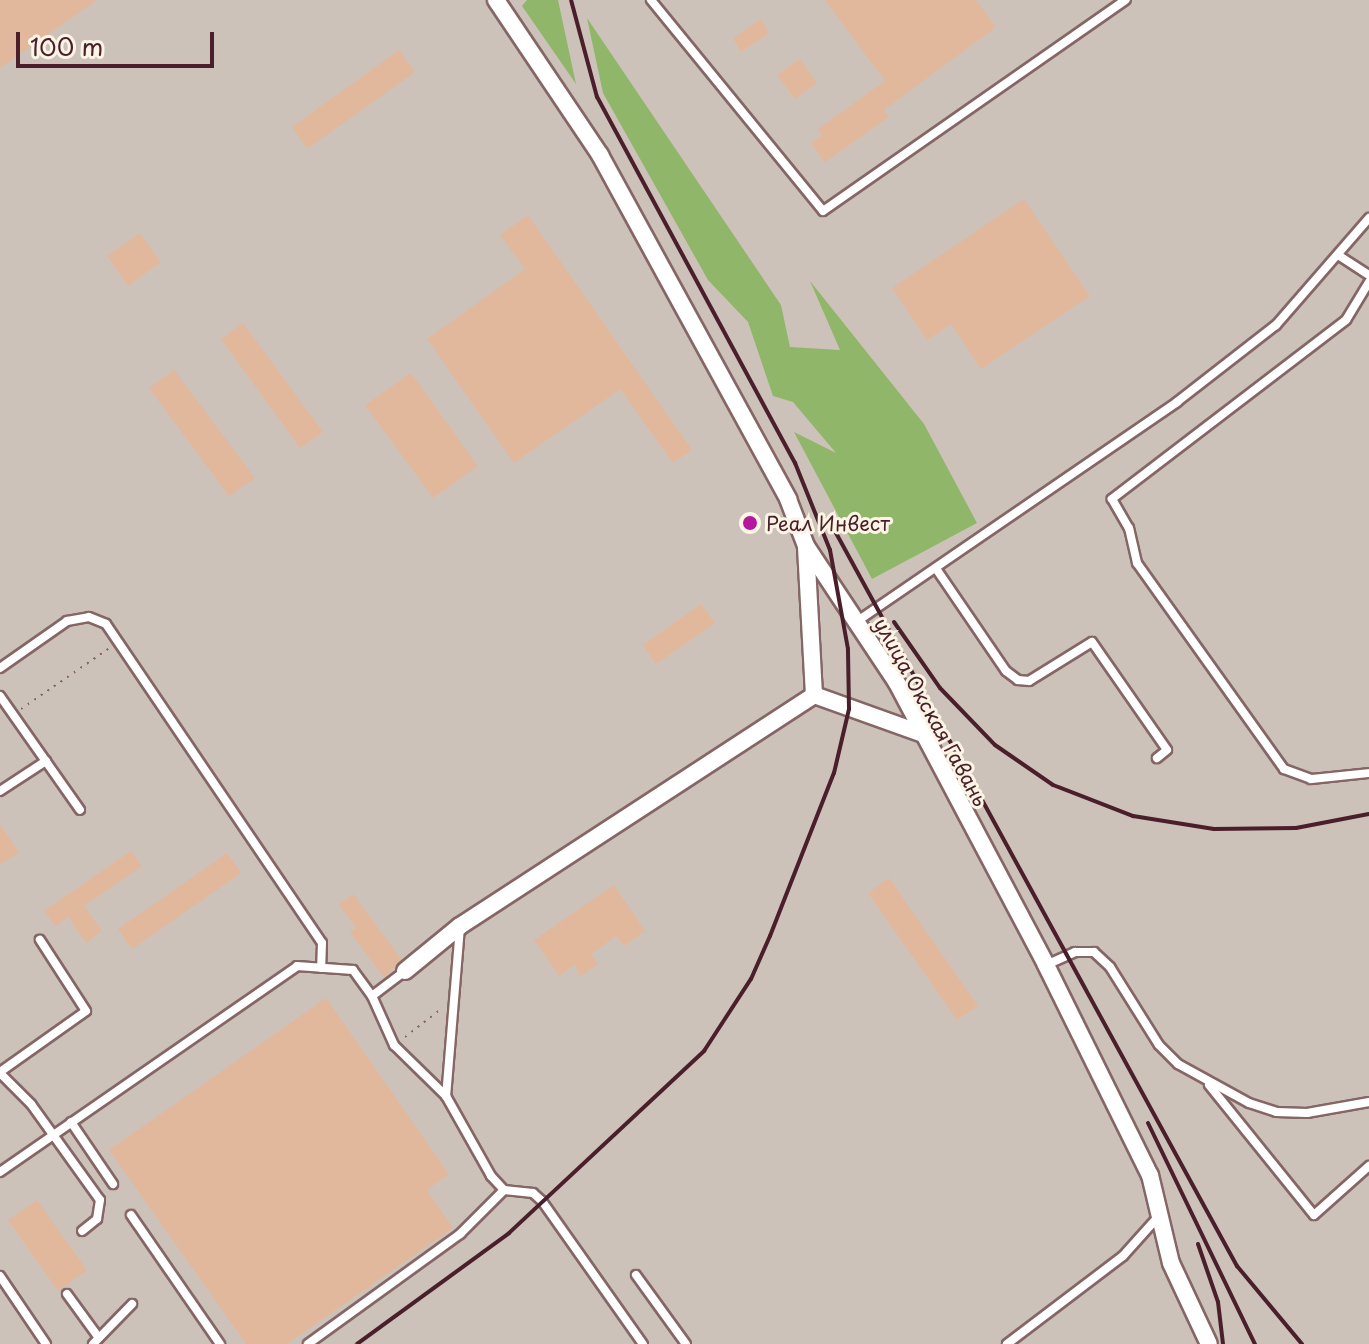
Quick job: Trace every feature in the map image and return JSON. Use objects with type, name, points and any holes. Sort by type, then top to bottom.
[{"type":"street","name":"улица Окская Гавань","points":[[496,0],[600,155],[788,499],[806,546],[859,620],[1046,965],[1150,1175],[1158,1217],[1187,1304],[1209,1344]]},
{"type":"street","points":[[806,546],[814,695]]},
{"type":"street","points":[[814,695],[920,733]]},
{"type":"street","points":[[405,971],[460,926],[814,695]]},
{"type":"lane","points":[[651,0],[823,211],[1126,0]]},
{"type":"lane","points":[[859,620],[937,570],[1177,402],[1263,335],[1369,218]]},
{"type":"lane","points":[[1338,255],[1369,275]]},
{"type":"lane","points":[[1369,282],[1346,320],[1112,499],[1129,528],[1137,563],[1284,769],[1311,779],[1369,773]]},
{"type":"lane","points":[[937,570],[1006,671],[1018,680],[1029,681],[1092,642],[1167,750],[1157,758]]},
{"type":"lane","points":[[0,668],[67,621],[89,617],[106,624],[121,640],[322,943],[321,968]]},
{"type":"lane","points":[[0,696],[80,810]]},
{"type":"lane","points":[[0,791],[46,761]]},
{"type":"lane","points":[[446,1096],[460,926]]},
{"type":"lane","points":[[40,940],[86,1011],[0,1072],[53,1134],[100,1200],[97,1219],[82,1231]]},
{"type":"lane","points":[[1046,965],[1075,952],[1094,952],[1110,967],[1159,1045],[1206,1081],[1276,1112],[1367,1105]]},
{"type":"lane","points":[[0,1172],[297,966],[353,970],[372,996],[394,1045],[446,1096],[504,1190]]},
{"type":"lane","points":[[372,996],[405,971]]},
{"type":"lane","points":[[1206,1081],[1314,1215],[1369,1166]]},
{"type":"lane","points":[[71,1122],[113,1184]]},
{"type":"lane","points":[[308,1344],[460,1234],[504,1190]]},
{"type":"lane","points":[[504,1190],[533,1193],[542,1201],[643,1344]]},
{"type":"lane","points":[[131,1215],[220,1344]]},
{"type":"lane","points":[[1007,1344],[1123,1256],[1158,1217]]},
{"type":"lane","points":[[636,1275],[686,1344]]},
{"type":"lane","points":[[0,1276],[46,1344]]},
{"type":"lane","points":[[67,1294],[96,1341],[132,1304]]},
{"type":"path","points":[[14,714],[121,640]]},
{"type":"path","points":[[394,1045],[453,1000]]},
{"type":"shaded area","points":[[0,0],[1369,0],[1369,1344],[0,1344]]},
{"type":"green space","points":[[527,0],[558,0],[576,84],[522,6]]},
{"type":"green space","points":[[587,18],[781,305],[790,347],[840,350],[810,281],[924,424],[977,523],[872,579],[794,432],[836,453],[793,402],[773,396],[748,322],[708,280],[603,93]]},
{"type":"building","points":[[0,0],[97,0],[0,68]]},
{"type":"building","points":[[825,0],[976,0],[996,27],[884,110],[889,117],[825,162],[811,143],[822,135],[818,129],[885,81]]},
{"type":"building","points":[[761,19],[769,33],[741,52],[733,38]]},
{"type":"building","points":[[399,50],[415,72],[307,149],[292,127]]},
{"type":"building","points":[[800,59],[817,83],[795,99],[777,75]]},
{"type":"building","points":[[1024,199],[1090,296],[981,369],[951,324],[927,340],[892,288]]},
{"type":"building","points":[[528,215],[692,450],[673,463],[620,389],[514,463],[427,339],[525,269],[500,235]]},
{"type":"building","points":[[140,233],[161,262],[128,286],[107,256]]},
{"type":"building","points":[[243,323],[323,432],[300,448],[221,339]]},
{"type":"building","points":[[174,370],[255,478],[229,496],[149,388]]},
{"type":"building","points":[[411,373],[478,466],[433,498],[365,405]]},
{"type":"building","points":[[701,604],[715,623],[656,664],[643,645]]},
{"type":"building","points":[[0,825],[19,852],[0,865]]},
{"type":"building","points":[[131,851],[142,866],[84,906],[102,931],[86,943],[68,917],[55,926],[44,911]]},
{"type":"building","points":[[227,853],[241,873],[132,949],[118,929]]},
{"type":"building","points":[[889,878],[978,1006],[957,1020],[868,893]]},
{"type":"building","points":[[614,885],[645,931],[624,946],[616,936],[591,954],[598,964],[581,976],[574,965],[559,976],[534,940]]},
{"type":"building","points":[[353,894],[402,960],[384,978],[350,932],[356,928],[339,905]]},
{"type":"building","points":[[326,998],[449,1174],[427,1190],[453,1228],[287,1344],[246,1344],[109,1150]]},
{"type":"building","points":[[37,1200],[87,1270],[58,1291],[8,1220]]},
{"type":"railway","points":[[357,1344],[509,1233],[704,1051],[751,979],[770,936],[834,773],[849,709],[848,649],[830,550],[795,463],[597,97],[571,0]]},
{"type":"railway","points":[[836,533],[1237,1266],[1302,1344]]},
{"type":"railway","points":[[894,622],[940,688],[995,745],[1053,785],[1133,816],[1214,829],[1296,828],[1369,814]]},
{"type":"railway","points":[[1148,1123],[1255,1344]]},
{"type":"railway","points":[[1198,1244],[1218,1302],[1223,1344]]},
{"type":"place","name":"Реал Инвест","points":[[750,523]]}]
